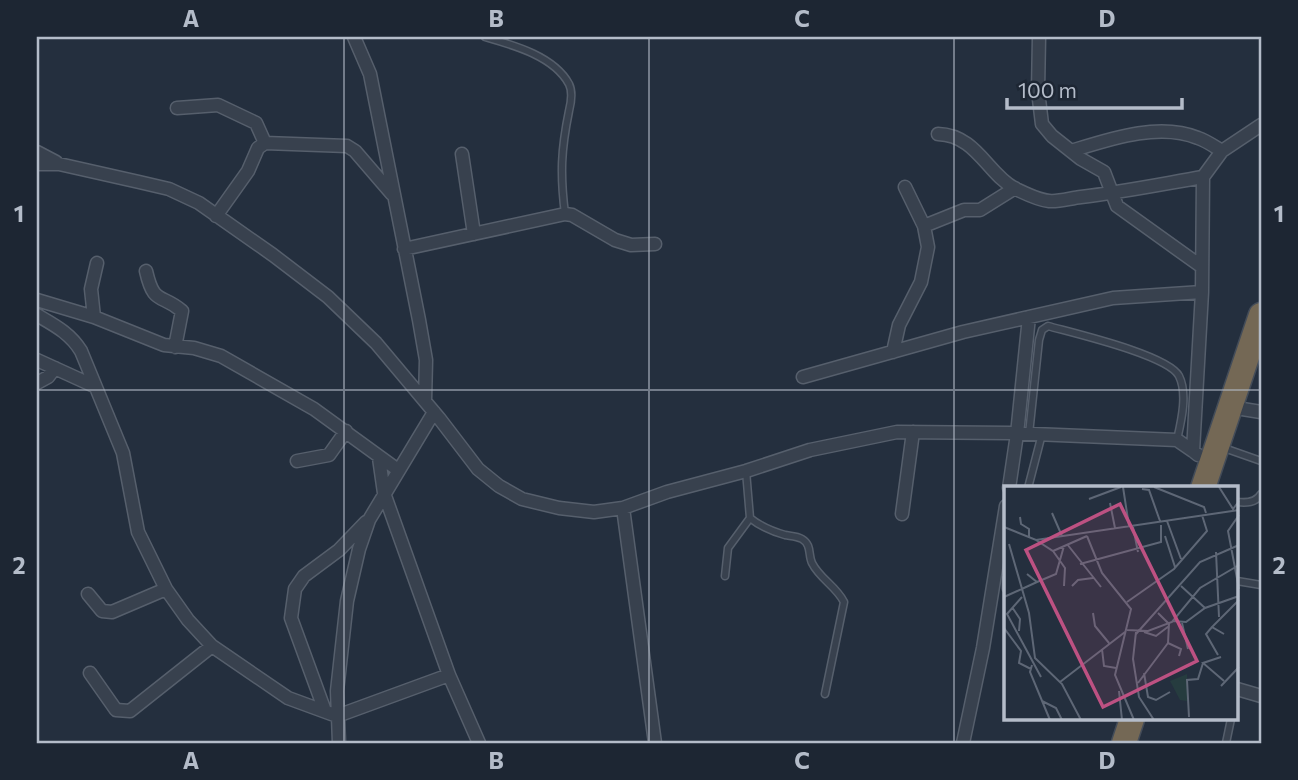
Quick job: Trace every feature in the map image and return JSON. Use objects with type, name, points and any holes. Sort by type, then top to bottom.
[{"type":"highway","points":[[1206,462],[1230,407],[1261,315]]},
{"type":"highway","points":[[1124,743],[1132,720]]},
{"type":"street","points":[[354,37],[370,74],[426,360],[425,401]]},
{"type":"street","points":[[1039,37],[1038,91],[1042,124],[1071,151],[1104,172],[1116,206],[1202,267]]},
{"type":"street","points":[[177,108],[218,105],[256,123],[265,143]]},
{"type":"street","points":[[1206,462],[1202,292],[1203,177],[1222,151],[1261,125]]},
{"type":"street","points":[[1071,151],[1119,138],[1162,132],[1199,138],[1222,151]]},
{"type":"street","points":[[938,134],[946,135],[982,155],[1000,179],[1014,188],[1049,201],[1112,194],[1203,177]]},
{"type":"street","points":[[216,216],[248,171],[258,148],[265,143],[347,146],[355,151],[394,196]]},
{"type":"street","points":[[37,152],[59,164]]},
{"type":"street","points":[[462,154],[474,234]]},
{"type":"street","points":[[37,164],[59,164],[169,189],[199,203],[328,297],[376,343],[478,469],[499,486],[522,499],[559,508],[594,512],[623,508],[667,492],[746,471],[810,450],[897,432],[1177,440],[1206,462]]},
{"type":"street","points":[[893,352],[899,325],[921,282],[929,247],[924,226],[905,187]]},
{"type":"street","points":[[924,226],[964,210],[980,210],[1014,188]]},
{"type":"street","points":[[404,249],[565,214],[572,215],[615,240],[631,245],[655,244]]},
{"type":"street","points":[[94,317],[90,289],[97,263]]},
{"type":"street","points":[[146,271],[150,289],[159,299],[182,311],[175,347]]},
{"type":"street","points":[[803,377],[963,332],[1113,298],[1202,292]]},
{"type":"street","points":[[37,300],[94,317],[175,347],[194,348],[221,356],[314,409],[398,470]]},
{"type":"street","points":[[37,315],[73,339],[90,369],[94,386],[122,453],[138,532],[166,589],[188,620],[212,646],[288,698],[331,713],[449,675]]},
{"type":"street","points":[[1010,486],[1029,434],[1029,317]]},
{"type":"street","points":[[37,360],[94,386]]},
{"type":"street","points":[[37,383],[48,377],[55,368]]},
{"type":"street","points":[[1230,407],[1261,412]]},
{"type":"street","points":[[331,713],[337,691],[347,601],[359,549],[369,520],[434,412]]},
{"type":"street","points":[[297,461],[329,456],[346,431]]},
{"type":"street","points":[[902,514],[913,432]]},
{"type":"street","points":[[379,458],[384,493],[449,675],[479,743]]},
{"type":"street","points":[[623,508],[655,743]]},
{"type":"street","points":[[963,743],[983,648],[1004,518]]},
{"type":"street","points":[[339,743],[331,713],[290,618],[295,589],[304,576],[339,550],[369,520]]},
{"type":"street","points":[[88,594],[102,611],[112,612],[166,589]]},
{"type":"street","points":[[90,673],[117,710],[130,711],[212,646]]},
{"type":"street","points":[[1238,689],[1261,696]]},
{"type":"lane","points":[[485,37],[532,53],[549,63],[569,83],[572,93],[560,176],[565,214]]},
{"type":"lane","points":[[1028,486],[1029,434],[1039,340],[1042,330],[1048,326],[1119,346],[1168,365],[1178,375],[1182,386],[1182,415],[1177,440]]},
{"type":"lane","points":[[1206,462],[1261,461]]},
{"type":"lane","points":[[725,576],[728,548],[750,518],[746,471]]},
{"type":"lane","points":[[1238,502],[1248,503],[1258,499],[1261,494]]},
{"type":"lane","points":[[750,518],[773,531],[802,539],[809,547],[811,561],[819,575],[838,590],[844,602],[825,694]]},
{"type":"lane","points":[[1238,581],[1261,585]]},
{"type":"lane","points":[[1226,743],[1231,720]]}]
